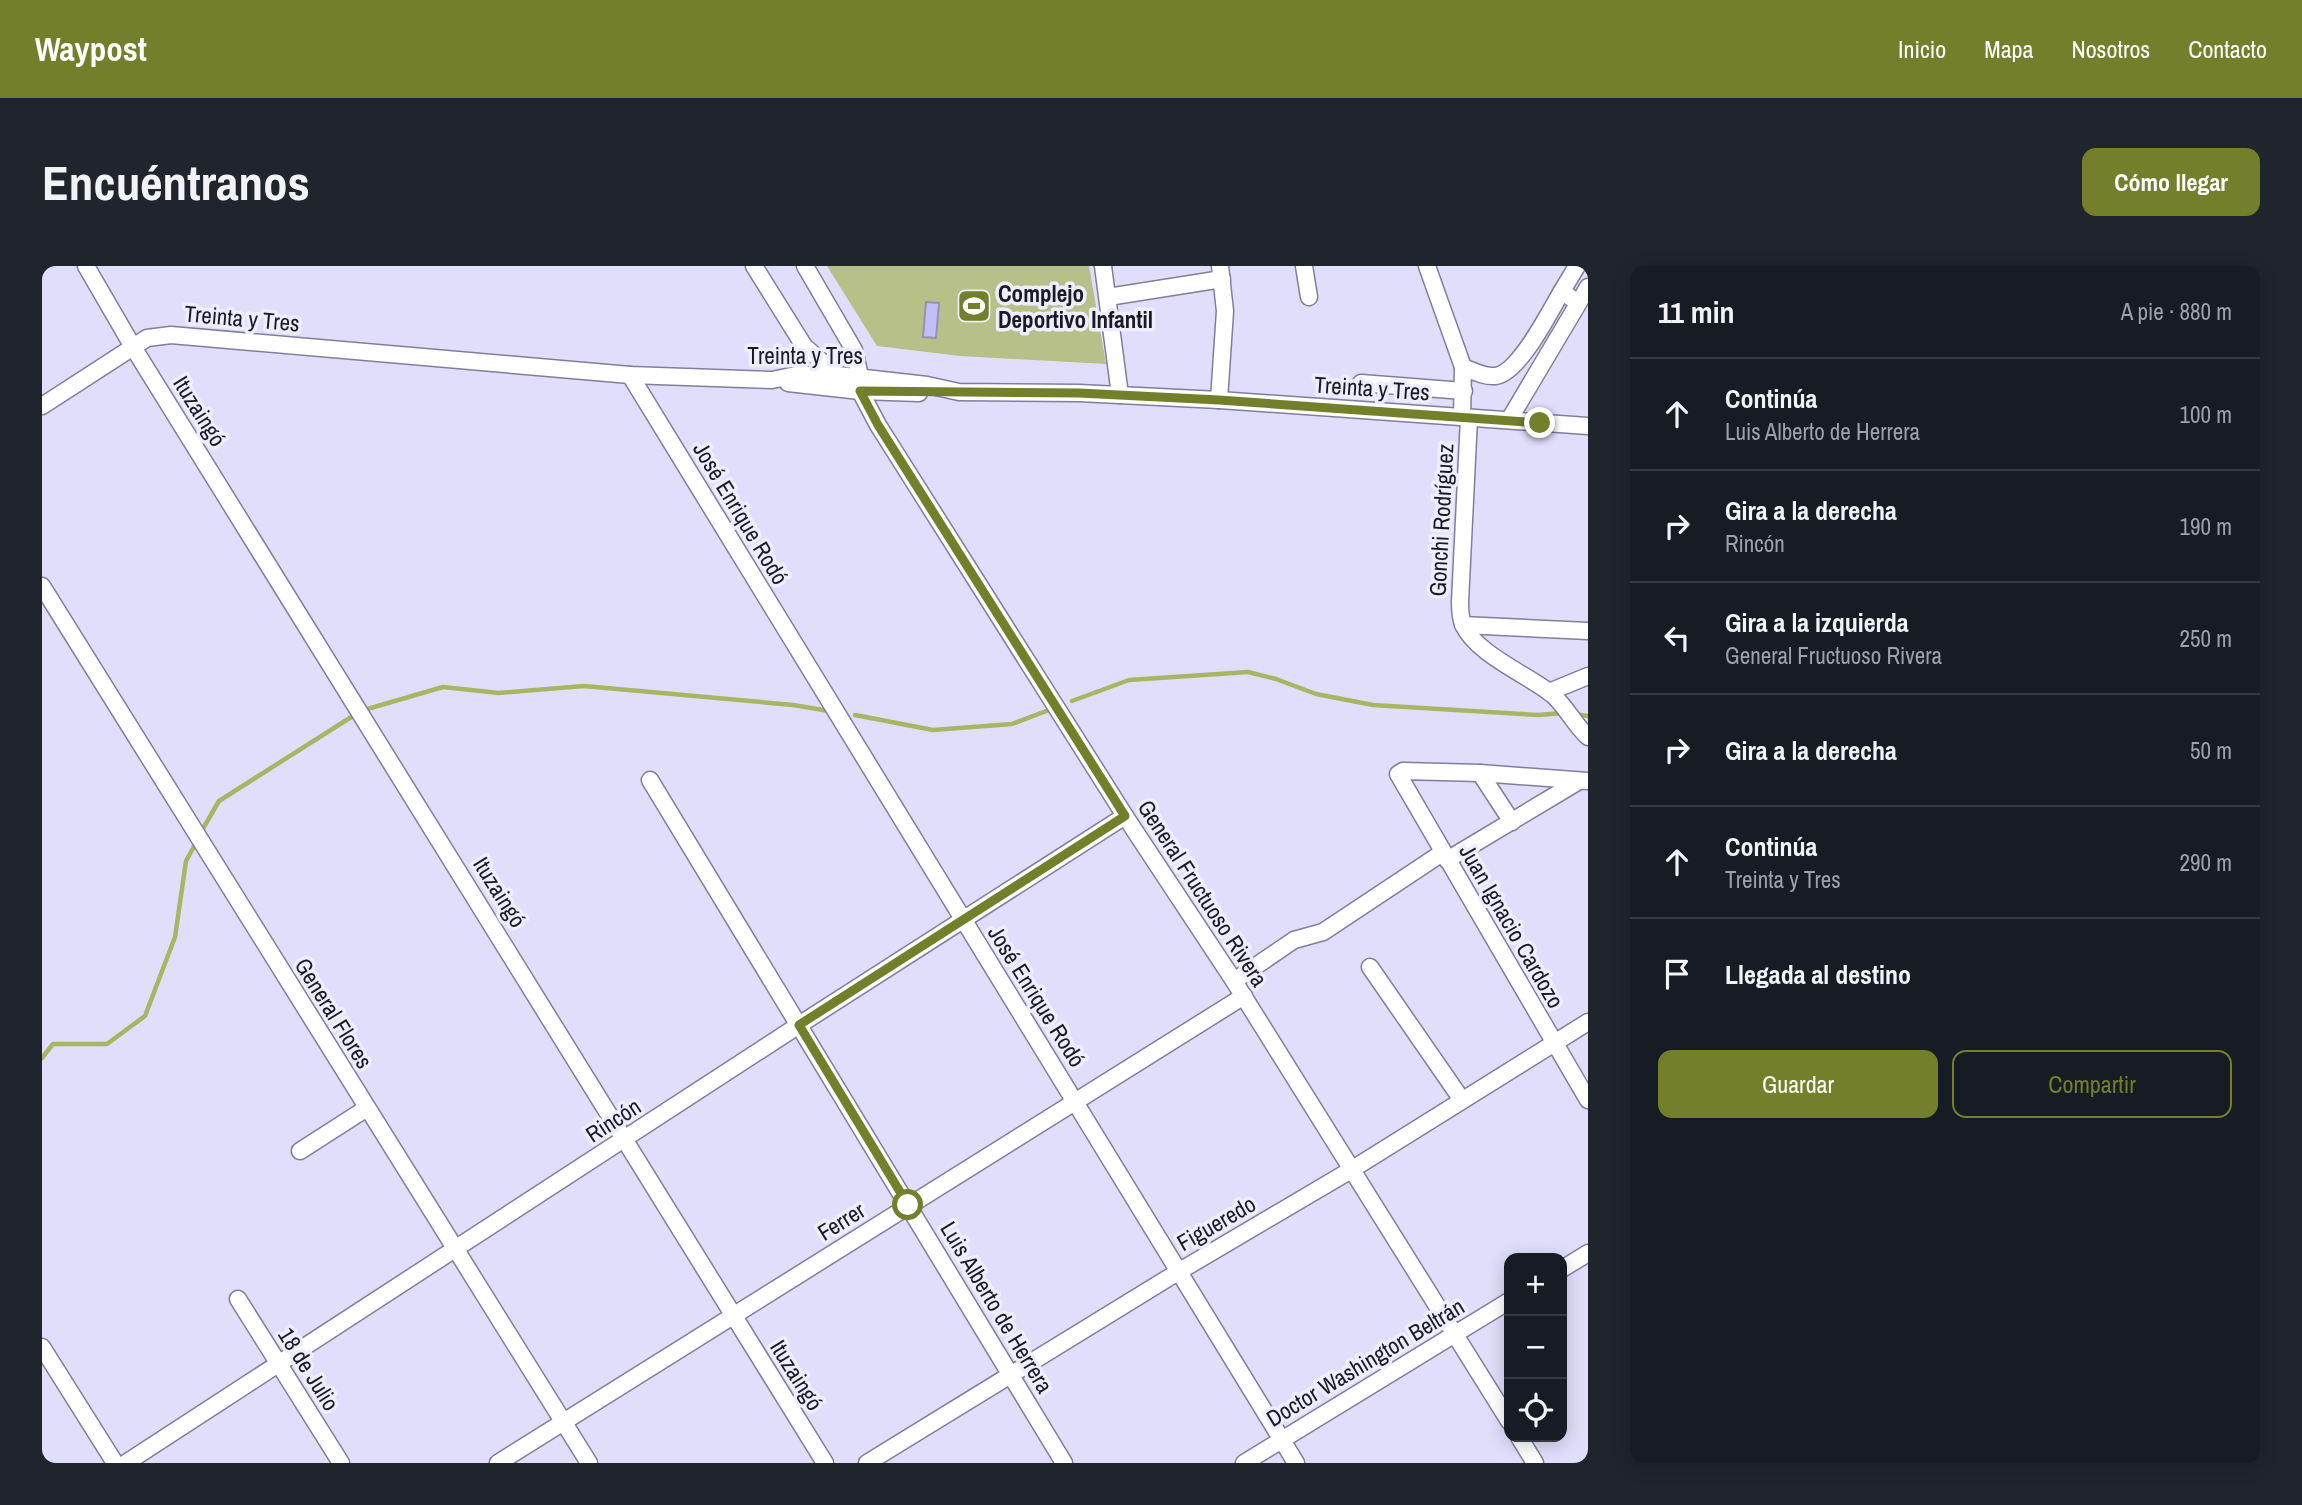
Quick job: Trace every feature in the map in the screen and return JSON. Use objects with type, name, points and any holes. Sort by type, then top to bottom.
[{"type":"street","name":"Ituzaingó","points":[[86,266],[133,347],[825,1463]]},
{"type":"street","points":[[754,266],[804,346],[838,382]]},
{"type":"street","name":"General Fructuoso Rivera","points":[[805,266],[854,350],[860,384],[885,436],[1125,816],[1244,996],[1504,1412]]},
{"type":"street","points":[[1103,266],[1120,395]]},
{"type":"street","points":[[1304,266],[1310,297]]},
{"type":"street","name":"Gonchi Rodríguez","points":[[1427,266],[1463,367],[1466,417],[1460,602],[1463,625]]},
{"type":"street","points":[[1463,367],[1495,376],[1508,372],[1520,359],[1577,266]]},
{"type":"street","points":[[1108,297],[1221,273],[1224,311],[1219,400]]},
{"type":"street","points":[[1509,420],[1588,287]]},
{"type":"street","points":[[1562,291],[1578,304]]},
{"type":"street","name":"Treinta y Tres","points":[[42,406],[147,338],[171,335],[630,375],[772,380],[796,375],[860,384],[927,385],[959,392],[1219,400],[1588,426]]},
{"type":"street","name":"José Enrique Rodó","points":[[630,375],[1296,1463]]},
{"type":"street","points":[[1360,383],[1464,391]]},
{"type":"street","name":"General Flores","points":[[42,586],[589,1463]]},
{"type":"street","points":[[1463,625],[1588,631]]},
{"type":"street","points":[[1463,625],[1508,668],[1549,692],[1562,704],[1582,732]]},
{"type":"street","points":[[1549,692],[1588,676]]},
{"type":"street","name":"Juan Ignacio Cardozo","points":[[1480,773],[1403,771],[1398,774],[1588,1100]]},
{"type":"street","points":[[1480,773],[1584,781]]},
{"type":"street","points":[[1480,773],[1512,822]]},
{"type":"street","name":"Luis Alberto de Herrera","points":[[650,780],[1064,1463]]},
{"type":"street","points":[[1234,981],[1294,940],[1323,932],[1445,856],[1584,781]]},
{"type":"street","name":"Rincón","points":[[126,1463],[1125,816]]},
{"type":"street","points":[[1370,967],[1462,1100]]},
{"type":"street","name":"Ferrer","points":[[498,1463],[1244,996]]},
{"type":"street","name":"Figueredo","points":[[867,1463],[1010,1373],[1351,1170],[1588,1022]]},
{"type":"street","points":[[300,1151],[367,1108]]},
{"type":"street","points":[[1567,1266],[1588,1253]]},
{"type":"street","name":"18 de Julio","points":[[238,1299],[341,1463]]},
{"type":"street","name":"Doctor Washington Beltrán","points":[[1244,1463],[1504,1304]]},
{"type":"street","points":[[42,1347],[115,1463]]},
{"type":"street","points":[[1522,1442],[1535,1463]]},
{"type":"green space","name":"Complejo Deportivo Infantil","points":[[827,266],[1089,266],[1106,364],[960,356],[877,346]]},
{"type":"building","points":[[926,302],[939,303],[936,338],[923,337]]},
{"type":"waterway","points":[[1072,701],[1129,680],[1248,672],[1316,694],[1373,705],[1538,715],[1563,713]]},
{"type":"waterway","points":[[364,710],[443,687],[499,693],[584,686],[793,705],[829,711]]},
{"type":"waterway","points":[[855,715],[933,730],[1012,724],[1049,710]]},
{"type":"waterway","points":[[201,832],[219,801],[356,714]]},
{"type":"waterway","points":[[1575,714],[1588,716]]},
{"type":"waterway","points":[[42,1058],[53,1044],[107,1044],[145,1016],[175,937],[186,861],[196,843]]},
{"type":"place","name":"Complejo Deportivo Infantil","points":[[974,306]]},
{"type":"route","points":[[908,1205],[799,1025],[1125,816],[878,425],[860,391],[1079,393],[1219,400],[1540,423]]}]
